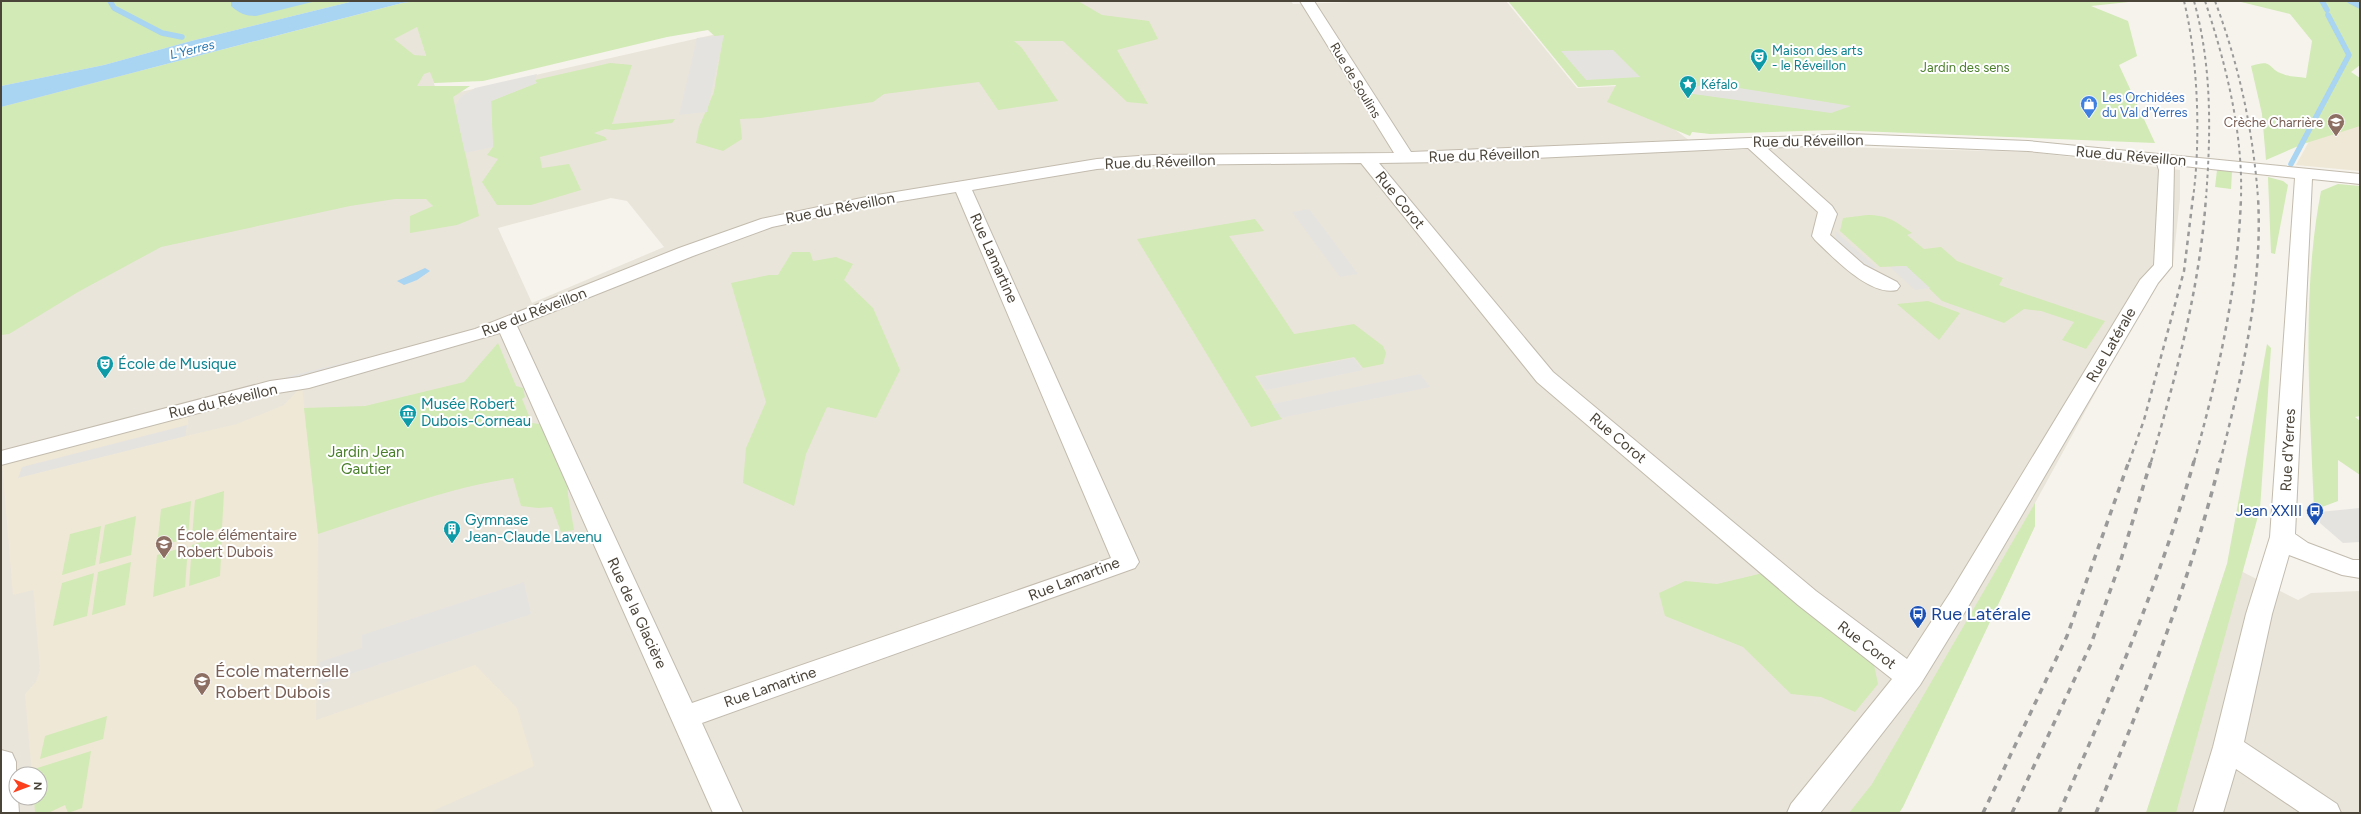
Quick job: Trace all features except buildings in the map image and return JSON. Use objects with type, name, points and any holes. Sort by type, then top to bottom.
[{"type":"street","name":"Rue de Soulins","points":[[1307,1],[1406,158]]},
{"type":"street","name":"Rue du Réveillon","points":[[1,458],[270,388],[309,381],[446,344],[506,325],[742,230],[767,223],[872,201],[1104,164],[1153,160],[1406,158],[1850,139],[2028,146],[2304,174],[2360,178]]},
{"type":"street","points":[[1752,143],[1826,210],[1828,214],[1821,236],[1857,268],[1890,286]]},
{"type":"street","name":"Rue Corot","points":[[1366,158],[1545,377],[1807,598],[1910,677]]},
{"type":"street","name":"Rue Latérale","points":[[1802,813],[1910,677],[1959,600],[2150,280],[2163,266],[2167,170],[2164,159]]},
{"type":"street","name":"Rue d'Yerres","points":[[2208,813],[2228,747],[2259,614],[2282,537],[2304,174]]},
{"type":"street","name":"Rue Lamartine","points":[[685,717],[1126,562],[962,186]]},
{"type":"street","name":"Rue de la Glacière","points":[[506,325],[728,813]]},
{"type":"street","points":[[2282,537],[2299,549],[2351,569],[2360,569]]},
{"type":"street","points":[[2228,747],[2326,813]]},
{"type":"street","points":[[1,762],[4,813]]},
{"type":"shaded area","points":[[730,1],[1291,1],[1293,4],[1384,1],[1506,1],[1577,88],[1618,86],[1703,151],[1837,147],[2030,152],[2180,170],[2180,199],[2173,262],[2153,288],[2035,503],[2035,526],[1899,813],[1,813],[1,106],[131,72],[171,66],[410,2],[438,97],[730,31]],"holes":[[[611,198],[627,201],[664,247],[532,303],[498,228]]]},
{"type":"shaded area","points":[[724,35],[707,112],[679,115],[697,38]]},
{"type":"shaded area","points":[[1613,50],[1640,77],[1586,80],[1561,51]]},
{"type":"shaded area","points":[[537,74],[535,80],[537,83],[491,101],[493,147],[465,153],[455,107],[460,97],[475,88]]},
{"type":"shaded area","points":[[1700,85],[1720,85],[1851,106],[1831,113],[1686,93]]},
{"type":"shaded area","name":"Crèche Charrière","points":[[2327,109],[2360,116],[2360,171],[2296,165]]},
{"type":"shaded area","points":[[1309,209],[1358,274],[1340,277],[1292,212]]},
{"type":"shaded area","points":[[1835,231],[1877,268],[1868,268],[1836,239]]},
{"type":"shaded area","points":[[1906,266],[1930,288],[1915,290],[1890,267]]},
{"type":"shaded area","points":[[1354,358],[1363,370],[1266,390],[1257,377]]},
{"type":"shaded area","points":[[351,361],[351,365],[285,382],[286,377]]},
{"type":"shaded area","points":[[1420,374],[1430,387],[1281,418],[1272,404]]},
{"type":"shaded area","points":[[302,386],[318,534],[316,720],[475,665],[517,708],[534,766],[428,813],[35,813],[35,806],[48,806],[48,766],[31,766],[25,694],[36,682],[40,670],[34,596],[33,590],[13,595],[2,463],[189,415],[186,436],[237,424],[284,405]]},
{"type":"shaded area","points":[[187,425],[186,436],[18,478],[22,467]]},
{"type":"shaded area","points":[[2360,508],[2360,542],[2343,543],[2320,523],[2319,512]]},
{"type":"shaded area","points":[[2227,564],[2298,600],[2311,593],[2360,591],[2360,813],[2146,813]]},
{"type":"shaded area","points":[[524,582],[531,614],[320,684],[320,662],[362,648],[362,635]]},
{"type":"green space","points":[[1,1],[354,1],[191,41],[104,65],[1,86]]},
{"type":"green space","points":[[418,1],[1078,1],[1102,15],[1149,21],[1158,39],[1117,50],[1148,104],[1127,102],[1063,41],[1014,41],[1022,48],[1058,101],[998,110],[979,82],[884,94],[873,102],[761,118],[740,119],[742,139],[723,151],[696,143],[699,127],[714,92],[722,43],[708,30],[667,37],[483,81],[434,83],[430,72],[424,74],[417,86],[470,86],[453,97],[479,216],[457,225],[410,233],[410,216],[433,206],[426,199],[395,199],[350,206],[161,247],[78,292],[9,334],[1,335],[1,107],[402,3]],"holes":[[[417,27],[426,56],[414,55],[394,39]]]},
{"type":"green space","name":"Jardin des sens","points":[[1508,1],[2138,1],[2091,6],[2128,21],[2137,56],[2119,65],[2155,143],[1833,130],[1710,134],[1692,132],[1690,136],[1607,102],[1616,85],[1578,87]]},
{"type":"green space","points":[[2237,1],[2360,1],[2360,65],[2351,72],[2360,78],[2360,126],[2303,144],[2266,160],[2262,114],[2251,66],[2263,63],[2270,65],[2274,70],[2286,75],[2306,78],[2312,41],[2290,14]]},
{"type":"green space","points":[[610,63],[632,65],[612,124],[675,119],[672,123],[614,130],[605,129],[594,133],[605,137],[607,140],[540,157],[542,168],[569,164],[581,190],[531,205],[497,205],[482,182],[498,159],[487,155],[493,147],[491,101],[536,83],[535,80]]},
{"type":"green space","points":[[2217,170],[2232,171],[2231,189],[2215,187]]},
{"type":"green space","points":[[2268,177],[2283,181],[2288,185],[2275,254],[2271,253]]},
{"type":"green space","points":[[2338,184],[2360,186],[2360,416],[2355,417],[2360,421],[2360,475],[2338,460],[2338,501],[2314,510],[2308,350],[2311,270],[2321,191]]},
{"type":"green space","points":[[1867,215],[1880,216],[1896,222],[1912,233],[1907,235],[1924,249],[1941,247],[1957,261],[2003,278],[1999,285],[2105,321],[2086,349],[2062,340],[2074,322],[2041,311],[2024,309],[2004,323],[1942,301],[1906,266],[1880,267],[1840,231],[1843,218]]},
{"type":"green space","points":[[1255,219],[1264,231],[1229,236],[1294,334],[1354,324],[1383,346],[1386,353],[1383,364],[1363,368],[1354,357],[1255,376],[1282,419],[1251,427],[1137,239]]},
{"type":"green space","points":[[792,252],[810,252],[813,261],[836,257],[853,264],[844,280],[873,308],[900,370],[876,418],[827,407],[806,454],[794,506],[743,483],[746,448],[766,402],[731,283],[769,275],[778,275]]},
{"type":"green space","points":[[1928,301],[1960,313],[1939,340],[1897,304]]},
{"type":"green space","name":"Jardin Jean Gautier","points":[[498,343],[516,386],[523,388],[525,397],[522,399],[532,423],[546,425],[567,479],[574,530],[561,532],[552,507],[538,508],[521,506],[513,478],[463,488],[318,534],[304,408],[365,406],[464,382]]},
{"type":"green space","points":[[2267,344],[2271,348],[2260,509],[2176,813],[2146,813],[2227,564]]},
{"type":"green space","points":[[224,491],[222,528],[192,537],[195,500]]},
{"type":"green space","points":[[191,501],[188,538],[157,547],[161,509]]},
{"type":"green space","points":[[2035,503],[2035,526],[1903,807],[1899,813],[1849,813],[1872,784]]},
{"type":"green space","points":[[136,516],[131,555],[99,564],[105,525]]},
{"type":"green space","points":[[101,526],[95,565],[62,575],[70,534]]},
{"type":"green space","points":[[222,536],[220,576],[189,586],[192,545]]},
{"type":"green space","points":[[188,546],[185,587],[153,597],[157,555]]},
{"type":"green space","points":[[131,562],[125,605],[92,615],[98,572]]},
{"type":"green space","points":[[94,573],[87,616],[53,626],[62,583]]},
{"type":"green space","points":[[1763,573],[1874,665],[1878,684],[1855,712],[1821,697],[1791,694],[1743,647],[1665,616],[1659,593],[1685,581],[1717,584]]},
{"type":"green space","points":[[107,716],[103,739],[40,759],[45,736]]},
{"type":"green space","points":[[91,751],[82,808],[68,813],[65,805],[48,813],[35,813],[35,806],[48,806],[48,766],[44,766]]},
{"type":"water","points":[[231,1],[316,1],[256,16],[245,15],[240,12],[231,6]]},
{"type":"water","name":"L'Yerres","points":[[354,1],[418,1],[402,3],[1,107],[1,86],[104,65],[191,41]]},
{"type":"water","points":[[425,268],[430,271],[417,280],[404,285],[397,281]]},
{"type":"waterway","name":"L'Yerres","points":[[110,1],[114,8],[162,33],[182,37]]},
{"type":"waterway","points":[[2322,1],[2327,10]]},
{"type":"waterway","points":[[2350,1],[2360,6]]},
{"type":"waterway","points":[[2291,164],[2349,55],[2328,15]]},
{"type":"railway","points":[[2184,1],[2189,23],[2197,99],[2197,151],[2193,198]]},
{"type":"railway","points":[[2194,1],[2204,50],[2209,99],[2209,149],[2206,198]]},
{"type":"railway","points":[[2205,1],[2220,49],[2232,98],[2239,148],[2241,197]]},
{"type":"railway","points":[[2215,1],[2224,25],[2244,98],[2253,148],[2258,198]]},
{"type":"railway","points":[[2129,462],[2144,420],[2184,271],[2193,197]]},
{"type":"railway","points":[[2151,462],[2178,364],[2193,298],[2203,231],[2206,197]]},
{"type":"railway","points":[[2194,462],[2219,364],[2231,298],[2236,264],[2241,197]]},
{"type":"railway","points":[[2220,462],[2243,364],[2254,298],[2259,230],[2258,197]]},
{"type":"railway","points":[[1983,813],[2067,636],[2129,461]]},
{"type":"railway","points":[[2012,813],[2091,644],[2119,566],[2151,461]]},
{"type":"railway","points":[[2059,813],[2115,683],[2150,595],[2181,506],[2194,461]]},
{"type":"railway","points":[[2096,813],[2148,683],[2180,595],[2195,551],[2220,461]]},
{"type":"place","name":"Maison des arts - le Réveillon","points":[[1759,72]]},
{"type":"place","name":"Kéfalo","points":[[1688,99]]},
{"type":"place","name":"Les Orchidées du Val d'Yerres","points":[[2089,119]]},
{"type":"place","name":"Crèche Charrière","points":[[2336,137]]},
{"type":"place","name":"École de Musique","points":[[105,379]]},
{"type":"place","name":"Musée Robert Dubois-Corneau","points":[[408,428]]},
{"type":"place","name":"Jean XXIII","points":[[2315,526]]},
{"type":"place","name":"Gymnase Jean-Claude Lavenu","points":[[452,544]]},
{"type":"place","name":"École élémentaire Robert Dubois","points":[[164,559]]},
{"type":"place","name":"Rue Latérale","points":[[1918,629]]},
{"type":"place","name":"École maternelle Robert Dubois","points":[[202,696]]}]
